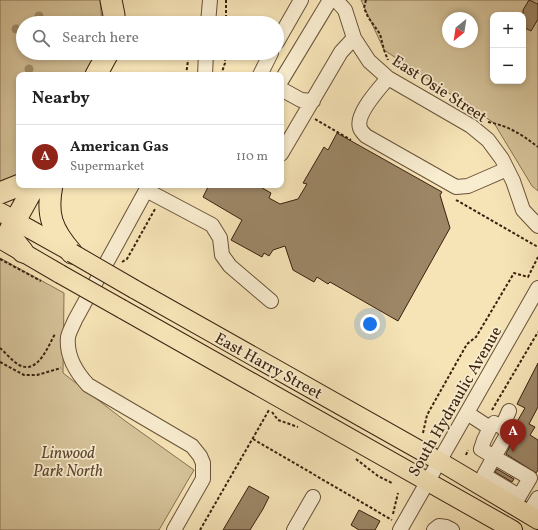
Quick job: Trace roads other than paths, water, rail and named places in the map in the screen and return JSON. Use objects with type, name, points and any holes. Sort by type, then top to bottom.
[{"type":"highway","points":[[111,0],[114,16]]},
{"type":"highway","points":[[125,0],[126,16]]},
{"type":"highway","points":[[98,72],[104,60]]},
{"type":"highway","points":[[113,72],[118,60]]},
{"type":"highway","points":[[0,193],[16,187]]},
{"type":"highway","points":[[23,252],[12,238],[9,228],[33,188]]},
{"type":"highway","points":[[9,228],[45,188]]},
{"type":"highway","points":[[51,188],[49,199],[53,227],[72,253]]},
{"type":"main road","name":"East Harry Street","points":[[9,228],[72,253],[439,461],[481,480],[525,509]]},
{"type":"main road","name":"East Harry Street","points":[[23,252],[52,278],[122,309],[513,530]]},
{"type":"street","points":[[209,16],[210,0]]},
{"type":"street","points":[[284,30],[301,0]]},
{"type":"street","points":[[284,86],[330,0]]},
{"type":"street","name":"East Osie Street","points":[[336,0],[344,10],[354,38],[369,61],[388,78],[471,126],[488,140],[502,159],[523,210],[538,226]]},
{"type":"street","points":[[284,149],[341,52],[354,38]]},
{"type":"street","points":[[205,72],[206,60]]},
{"type":"street","points":[[262,72],[268,60]]},
{"type":"street","points":[[388,78],[375,93],[360,116],[360,128],[366,136],[456,187],[468,186],[507,169]]},
{"type":"street","points":[[284,91],[301,100],[313,100]]},
{"type":"street","points":[[174,530],[203,479],[203,463],[200,456],[192,446],[88,385],[72,364],[69,354],[68,337],[74,320],[147,188],[161,198],[212,225],[220,238],[222,255],[230,266],[271,300]]},
{"type":"street","name":"South Hydraulic Avenue","points":[[393,525],[427,482],[538,288]]},
{"type":"street","points":[[509,411],[492,426],[481,449],[534,477],[525,509]]},
{"type":"street","points":[[467,413],[492,426]]},
{"type":"street","points":[[481,480],[494,457]]},
{"type":"street","points":[[294,530],[312,497]]},
{"type":"street","points":[[525,509],[538,498]]},
{"type":"street","points":[[434,530],[439,526],[446,526],[452,530]]},
{"type":"place","name":"American Gas","points":[[513,452]]},
{"type":"park label","name":"Linwood Park North","points":[[68,461]]}]
